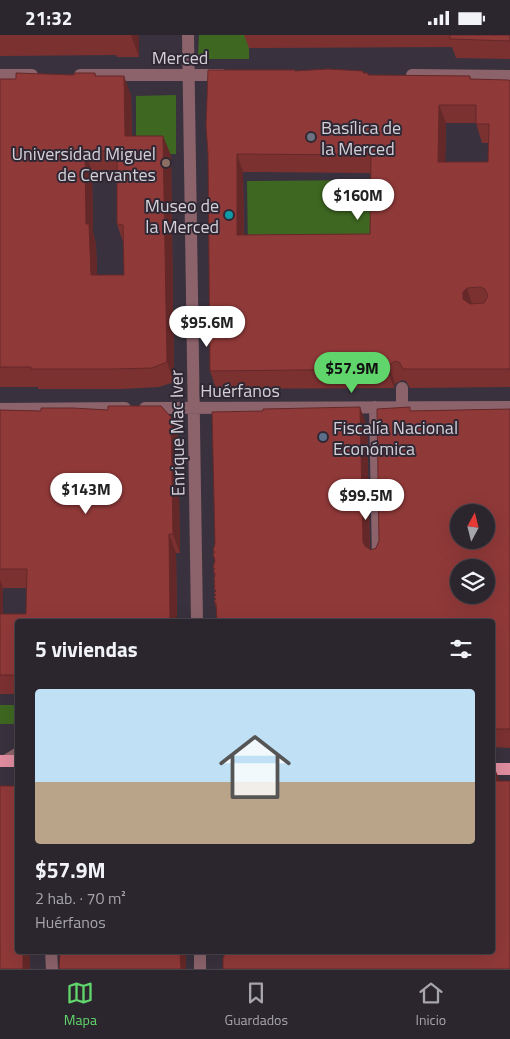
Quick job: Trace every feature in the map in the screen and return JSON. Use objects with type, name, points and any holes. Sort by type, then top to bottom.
[{"type":"main road","points":[[495,769],[510,769]]},
{"type":"street","name":"Enrique Mac Iver","points":[[188,35],[197,619]]},
{"type":"street","points":[[0,75],[46,75]]},
{"type":"street","name":"Merced","points":[[65,75],[238,75]]},
{"type":"street","points":[[403,75],[510,76]]},
{"type":"street","points":[[402,388],[402,407]]},
{"type":"street","points":[[375,407],[378,560]]},
{"type":"street","name":"Huérfanos","points":[[0,409],[510,407]]},
{"type":"street","points":[[51,954],[52,969]]},
{"type":"street","points":[[200,954],[200,969]]},
{"type":"green space","points":[[199,35],[249,35],[249,59],[202,59],[198,55]]},
{"type":"green space","points":[[176,95],[176,154],[136,154],[136,96]]},
{"type":"green space","points":[[370,180],[370,249],[248,250],[247,181]]},
{"type":"green space","points":[[0,705],[15,706],[15,722],[13,724],[0,724]]},
{"type":"building","points":[[450,35],[510,35],[510,41],[450,39]]},
{"type":"building","points":[[328,69],[363,71],[363,73],[368,73],[368,75],[470,76],[470,79],[510,81],[510,369],[403,369],[400,363],[395,361],[387,369],[210,371],[208,154],[206,126],[208,70],[295,71]],"holes":[[[439,105],[476,105],[476,124],[489,124],[488,162],[438,162]],[[237,154],[371,155],[370,234],[237,235]],[[480,287],[485,289],[488,296],[484,303],[470,304],[463,299],[463,292],[467,288]]]},
{"type":"building","points":[[16,73],[74,75],[74,73],[95,73],[95,76],[124,76],[125,136],[163,136],[167,362],[152,368],[31,369],[31,367],[0,367],[0,79],[16,79]],"holes":[[[85,151],[117,151],[117,224],[123,225],[124,275],[91,275],[89,224],[86,224]]]},
{"type":"building","points":[[108,406],[161,406],[171,417],[173,534],[169,534],[170,619],[15,619],[15,675],[0,675],[0,614],[26,614],[27,569],[0,569],[0,410],[41,411],[41,408],[73,408],[108,410]]},
{"type":"building","points":[[360,407],[363,542],[371,550],[376,548],[379,541],[377,409],[410,407],[410,411],[510,409],[510,729],[495,729],[495,619],[217,619],[216,603],[214,601],[216,599],[214,597],[216,595],[214,593],[216,591],[214,588],[215,573],[213,571],[215,569],[213,567],[215,561],[213,554],[215,552],[213,550],[215,544],[212,412]]},
{"type":"building","points":[[495,781],[510,781],[510,969],[223,969],[224,954],[495,954]]},
{"type":"building","points":[[0,786],[15,786],[15,954],[23,954],[23,969],[0,969]]},
{"type":"building","points":[[60,954],[180,954],[181,969],[59,969]]},
{"type":"place","name":"Basílica de la Merced","points":[[311,137]]},
{"type":"place","name":"Universidad Miguel de Cervantes","points":[[166,163]]},
{"type":"place","name":"Museo de la Merced","points":[[229,215]]},
{"type":"place","name":"Fiscalía Nacional Económica","points":[[323,437]]}]
